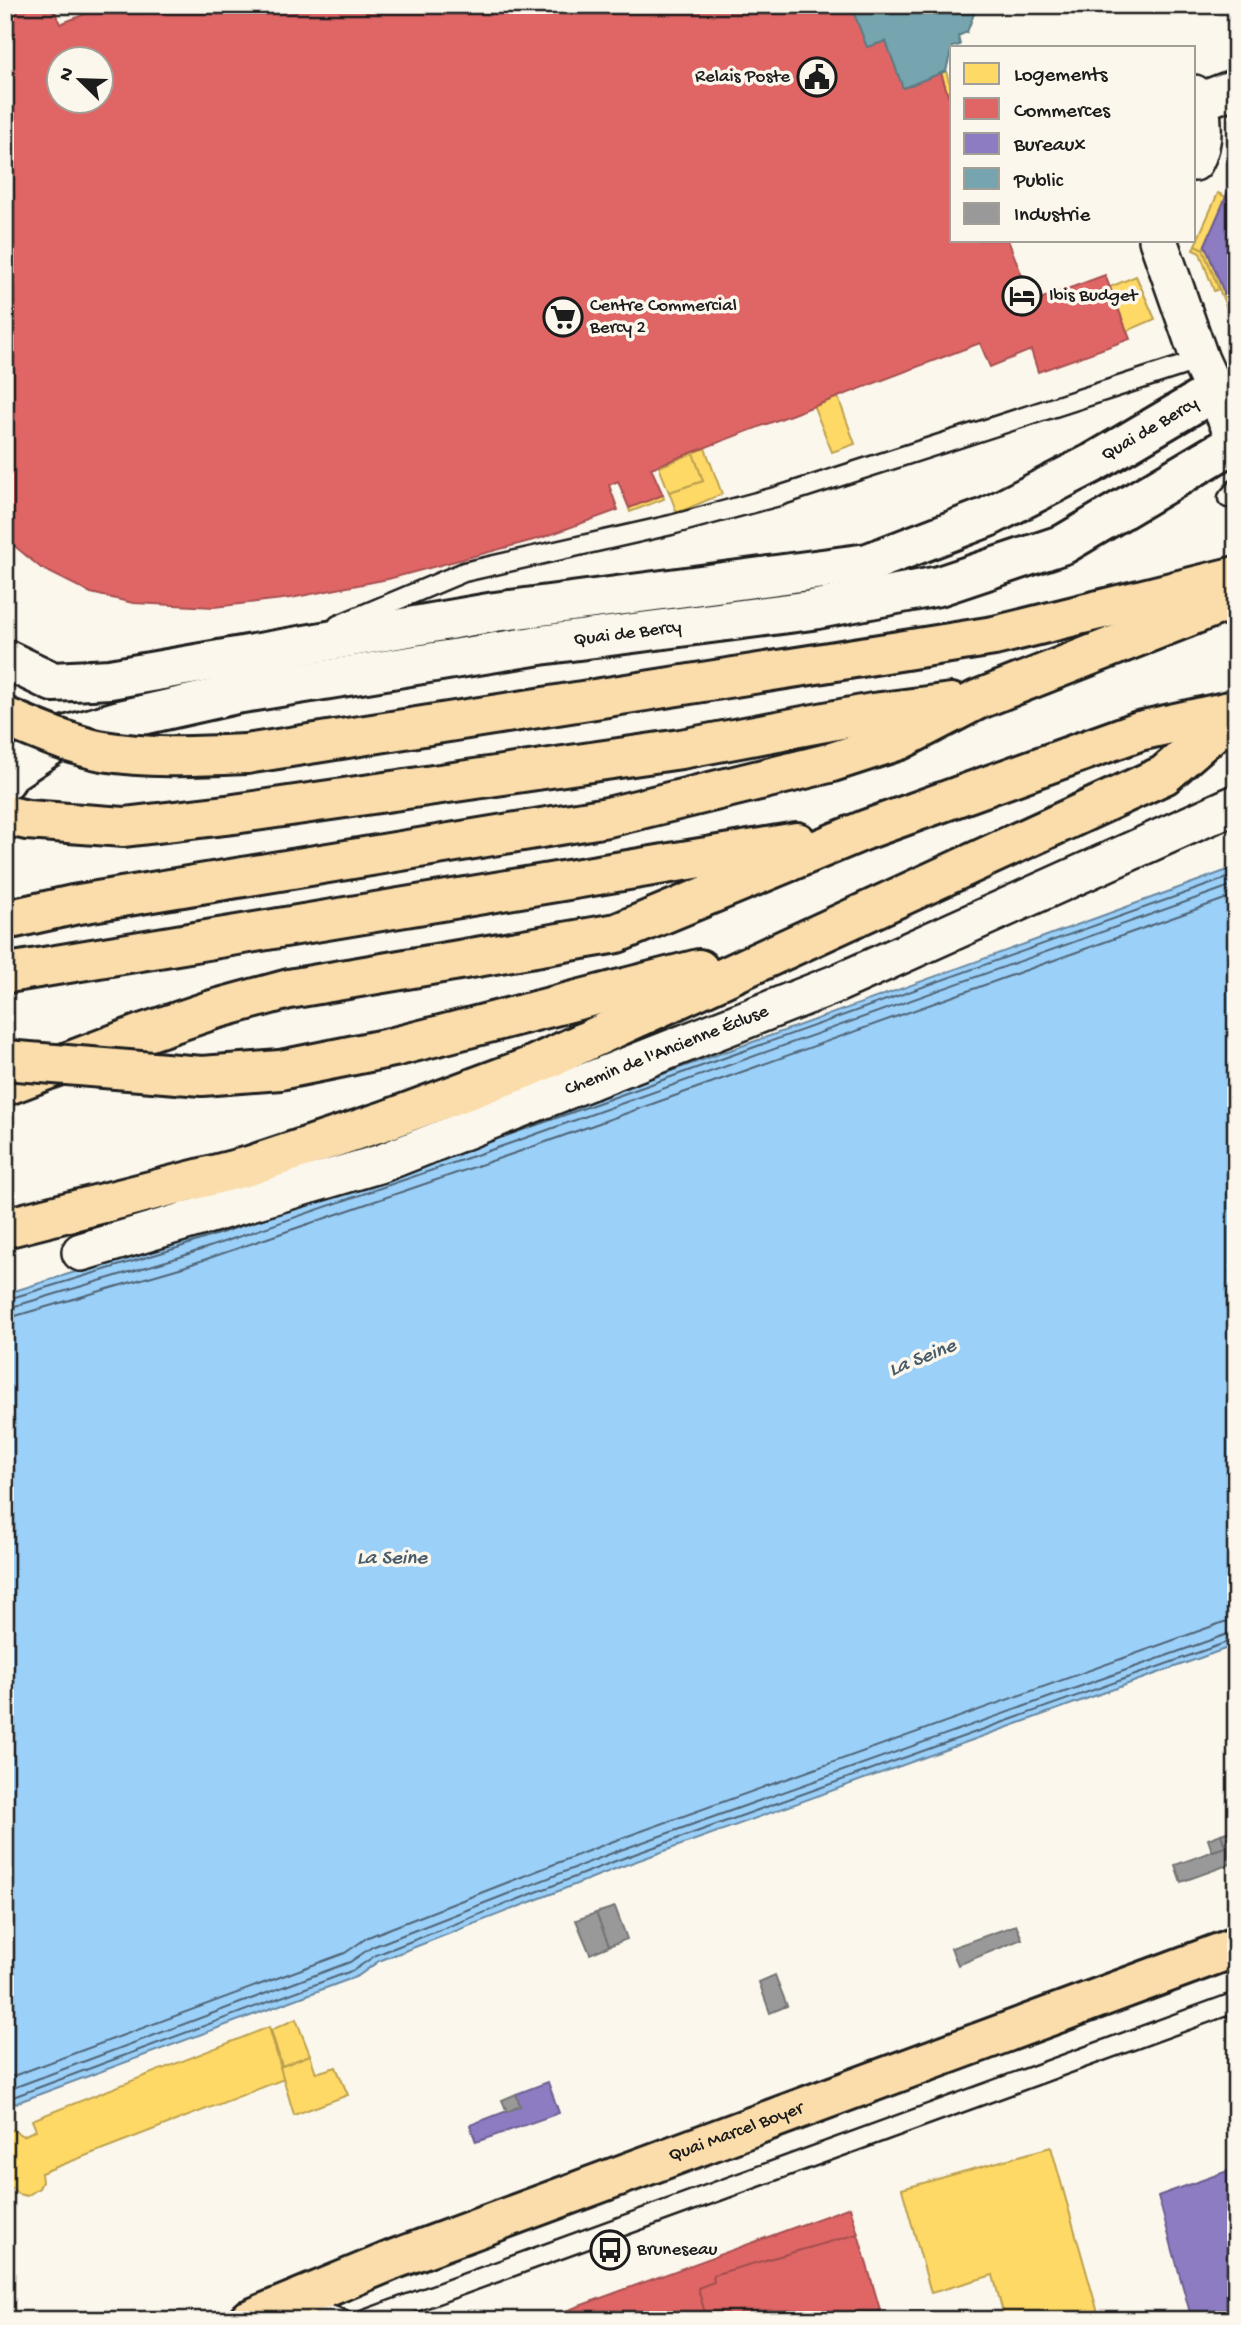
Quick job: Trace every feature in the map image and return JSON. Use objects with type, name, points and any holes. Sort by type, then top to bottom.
[{"type":"main road","name":"Quai de Bercy","points":[[5,659],[53,682],[110,679],[495,612],[867,563],[988,517],[1093,463],[1217,379]]},
{"type":"main road","name":"Quai de Bercy","points":[[8,777],[65,736],[120,720],[236,694],[540,645],[812,610],[939,586],[1064,544],[1236,441]]},
{"type":"main road","points":[[5,717],[50,736],[102,751],[167,757],[246,754],[994,636],[1236,576]]},
{"type":"main road","points":[[15,918],[73,905],[608,817],[829,763],[900,740],[977,700],[1236,598]]},
{"type":"main road","points":[[5,815],[27,820],[124,827],[234,814],[681,749],[873,713],[977,700]]},
{"type":"main road","points":[[5,1086],[165,1026],[289,989],[617,933],[865,830],[1139,731],[1236,711]]},
{"type":"main road","points":[[5,1228],[249,1166],[387,1120],[532,1066],[1164,775],[1236,711]]},
{"type":"main road","points":[[8,973],[865,830]]},
{"type":"main road","points":[[5,1060],[202,1076],[280,1070],[394,1047],[738,959],[802,940]]},
{"type":"main road","name":"Quai Marcel Boyer","points":[[248,2320],[293,2311],[395,2259],[1236,1947]]},
{"type":"street","points":[[1196,155],[1203,131],[1196,98],[1236,88]]},
{"type":"street","points":[[1159,242],[1217,379],[1236,441]]},
{"type":"street","name":"Chemin de l'Ancienne Écluse","points":[[81,1252],[382,1163],[838,983],[1236,804]]},
{"type":"lane","points":[[281,649],[464,572],[671,525],[1217,379]]},
{"type":"lane","points":[[365,2320],[1236,2003]]},
{"type":"lane","points":[[293,2311],[344,2320]]},
{"type":"water","name":"La Seine","points":[[1236,867],[1236,1645],[620,1867],[379,1961],[358,1976],[5,2107],[5,1294],[315,1194],[469,1141],[777,1034]]},
{"type":"building: Logements","points":[[946,71],[950,94],[948,95],[941,73]]},
{"type":"building: Logements","points":[[1218,193],[1226,197],[1203,249],[1195,245]]},
{"type":"building: Logements","points":[[1195,245],[1203,249],[1219,289],[1214,291],[1200,253],[1193,250]]},
{"type":"building: Logements","points":[[1205,245],[1234,318],[1231,318],[1203,249]]},
{"type":"building: Logements","points":[[1136,276],[1155,319],[1127,331],[1110,287]]},
{"type":"building: Logements","points":[[838,397],[855,444],[832,452],[814,407]]},
{"type":"building: Logements","points":[[705,448],[722,494],[677,513],[669,492],[703,481],[693,453]]},
{"type":"building: Logements","points":[[693,453],[703,481],[669,492],[659,467]]},
{"type":"building: Logements","points":[[663,495],[664,499],[630,512],[629,508]]},
{"type":"building: Logements","points":[[296,2019],[310,2055],[282,2066],[271,2030]]},
{"type":"building: Logements","points":[[269,2027],[284,2079],[41,2173],[42,2182],[39,2188],[27,2196],[18,2194],[8,2185],[5,2178],[5,2131],[13,2130],[23,2136],[36,2130],[32,2120]]},
{"type":"building: Logements","points":[[310,2055],[316,2073],[336,2067],[348,2095],[294,2115],[280,2067]]},
{"type":"building: Logements","points":[[1051,2147],[1100,2320],[1005,2320],[993,2275],[931,2293],[902,2189]]},
{"type":"building: Commerces","name":"Centre Commercial Bercy 2","points":[[5,5],[52,5],[60,24],[108,5],[851,5],[867,47],[886,41],[903,88],[941,73],[950,94],[950,242],[1009,242],[1032,302],[1105,275],[1130,339],[1038,372],[1031,350],[990,367],[980,343],[651,468],[663,495],[629,508],[618,481],[609,485],[618,510],[541,538],[388,579],[291,598],[214,607],[133,603],[91,593],[41,568],[5,538]]},
{"type":"building: Commerces","points":[[850,2207],[858,2234],[713,2275],[714,2282],[698,2288],[707,2320],[541,2320]]},
{"type":"building: Commerces","points":[[858,2234],[883,2320],[707,2320],[698,2288],[714,2282],[713,2275]]},
{"type":"building: Bureaux","points":[[1236,174],[1236,317],[1234,318],[1205,245]]},
{"type":"building: Bureaux","points":[[548,2082],[559,2113],[476,2142],[470,2125],[520,2106],[516,2094]]},
{"type":"building: Bureaux","points":[[1236,2103],[1236,2135],[1226,2106]]},
{"type":"building: Bureaux","points":[[1236,2168],[1236,2317],[1233,2320],[1192,2320],[1158,2196]]},
{"type":"building: Public","points":[[851,5],[972,5],[975,11],[967,32],[958,36],[960,45],[950,46],[946,71],[903,88],[886,41],[867,47]]},
{"type":"building: Industrie","points":[[1236,1829],[1236,1862],[1181,1882],[1175,1865],[1225,1847],[1221,1834]]},
{"type":"building: Industrie","points":[[1221,1834],[1225,1847],[1212,1851],[1208,1839]]},
{"type":"building: Industrie","points":[[615,1907],[627,1939],[609,1946],[596,1913]]},
{"type":"building: Industrie","points":[[596,1913],[609,1946],[590,1954],[576,1920]]},
{"type":"building: Industrie","points":[[1016,1925],[1022,1939],[958,1965],[951,1948]]},
{"type":"building: Industrie","points":[[775,1975],[787,2006],[770,2013],[759,1982]]},
{"type":"building: Industrie","points":[[516,2094],[520,2106],[507,2112],[502,2100]]},
{"type":"place","name":"Relais Poste","points":[[817,77]]},
{"type":"place","name":"Ibis Budget","points":[[1022,296]]},
{"type":"place","name":"Centre Commercial Bercy 2","points":[[563,317]]},
{"type":"place","name":"Bruneseau","points":[[610,2250]]}]
